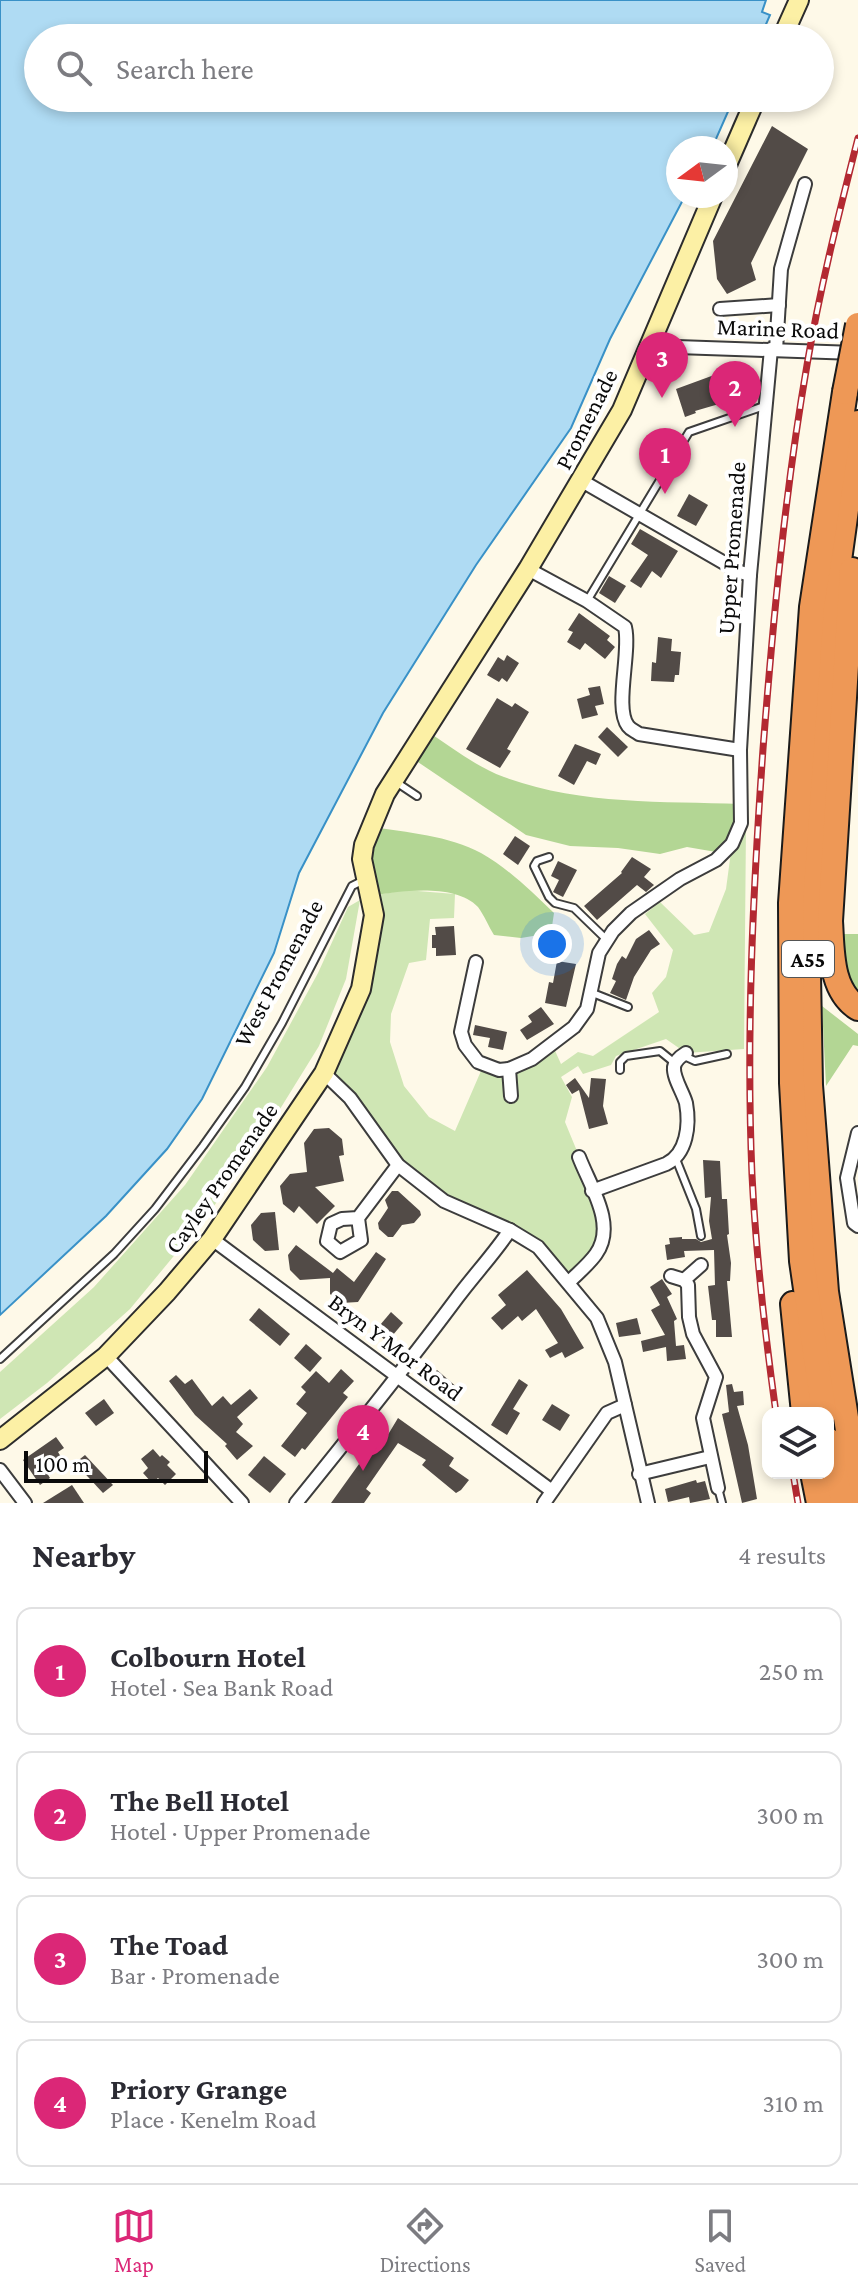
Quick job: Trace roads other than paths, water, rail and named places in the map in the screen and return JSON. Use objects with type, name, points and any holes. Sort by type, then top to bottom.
[{"type":"highway","name":"A55","points":[[823,1407],[802,1261],[792,1083],[791,903],[812,607],[858,325]]},
{"type":"highway","name":"A55","points":[[856,431],[830,626],[812,844],[808,974],[810,1085],[826,1292],[858,1493]]},
{"type":"highway","points":[[856,431],[857,503],[830,921],[834,972],[848,1001],[858,1008]]},
{"type":"highway","points":[[791,903],[784,1088],[787,1254],[803,1407]]},
{"type":"highway","points":[[834,1469],[841,1503]]},
{"type":"highway","points":[[814,1479],[819,1503]]},
{"type":"street","points":[[788,24],[799,0]]},
{"type":"street","points":[[738,139],[750,112]]},
{"type":"street","name":"Upper Promenade","points":[[607,940],[631,913],[680,879],[716,860],[732,844],[741,823],[740,750],[764,406],[779,305],[781,269],[805,184]]},
{"type":"street","name":"Promenade","points":[[528,569],[622,410],[708,208]]},
{"type":"street","points":[[720,309],[779,305]]},
{"type":"street","name":"Marine Road","points":[[648,346],[858,353]]},
{"type":"street","points":[[582,481],[750,575]]},
{"type":"street","points":[[365,880],[364,845],[385,794],[528,569],[587,601],[625,627],[628,640],[623,712],[628,726],[639,734],[740,750]]},
{"type":"street","name":"Cayley Promenade","points":[[0,1440],[106,1356],[167,1292],[212,1239],[324,1073],[361,989],[374,915],[365,880]]},
{"type":"street","points":[[476,962],[462,1023],[465,1045],[478,1062],[499,1070],[509,1069],[532,1059],[574,1027],[587,1009],[599,953],[607,940]]},
{"type":"street","points":[[458,972],[472,976]]},
{"type":"street","points":[[592,1191],[676,1159],[684,1149],[686,1106],[674,1068],[681,1057]]},
{"type":"street","points":[[509,1069],[511,1096]]},
{"type":"street","points":[[324,1073],[350,1098],[398,1165],[444,1201],[510,1230],[538,1247],[597,1318],[615,1362],[648,1503]]},
{"type":"street","points":[[858,1133],[847,1178],[854,1223],[858,1226]]},
{"type":"street","points":[[569,1282],[597,1253],[605,1237],[605,1219],[579,1157]]},
{"type":"street","points":[[358,1218],[398,1165]]},
{"type":"street","points":[[296,1503],[399,1376],[510,1230]]},
{"type":"street","name":"Bryn Y Mor Road","points":[[212,1239],[552,1491]]},
{"type":"street","points":[[701,1265],[678,1278],[690,1294],[689,1317],[693,1334],[716,1377],[703,1418],[718,1488]]},
{"type":"street","points":[[106,1356],[242,1503]]},
{"type":"street","points":[[544,1503],[607,1413],[625,1405]]},
{"type":"street","points":[[639,1474],[710,1457]]},
{"type":"street","points":[[0,1470],[25,1503]]},
{"type":"lane","points":[[587,601],[689,432],[764,406]]},
{"type":"lane","points":[[393,780],[417,796]]},
{"type":"lane","points":[[549,857],[537,861],[534,866],[549,897],[555,903],[574,908],[607,940]]},
{"type":"lane","name":"West Promenade","points":[[0,1359],[114,1254],[155,1209],[245,1087],[282,1023],[352,886],[365,880]]},
{"type":"lane","points":[[590,992],[628,1007]]},
{"type":"lane","points":[[620,1070],[620,1062],[626,1056],[660,1051],[695,1061],[727,1054]]},
{"type":"lane","points":[[676,1159],[696,1209],[701,1236]]},
{"type":"lane","points":[[718,1488],[722,1503]]},
{"type":"water","points":[[0,0],[766,0],[762,12],[770,15],[766,24],[24,24],[24,112],[728,112],[717,136],[666,136],[666,208],[679,208],[610,339],[571,428],[476,565],[383,713],[299,873],[274,953],[202,1099],[167,1149],[106,1216],[0,1315]]},
{"type":"railway","points":[[775,1407],[758,1265],[750,1122],[752,962],[759,802],[776,605],[799,413],[824,279],[858,138]]},
{"type":"railway","points":[[794,1479],[798,1503]]},
{"type":"place","name":"The Toad","points":[[662,398]]},
{"type":"place","name":"The Bell Hotel","points":[[735,427]]},
{"type":"place","name":"Colbourn Hotel","points":[[665,494]]},
{"type":"place","name":"Priory Grange","points":[[363,1471]]}]
